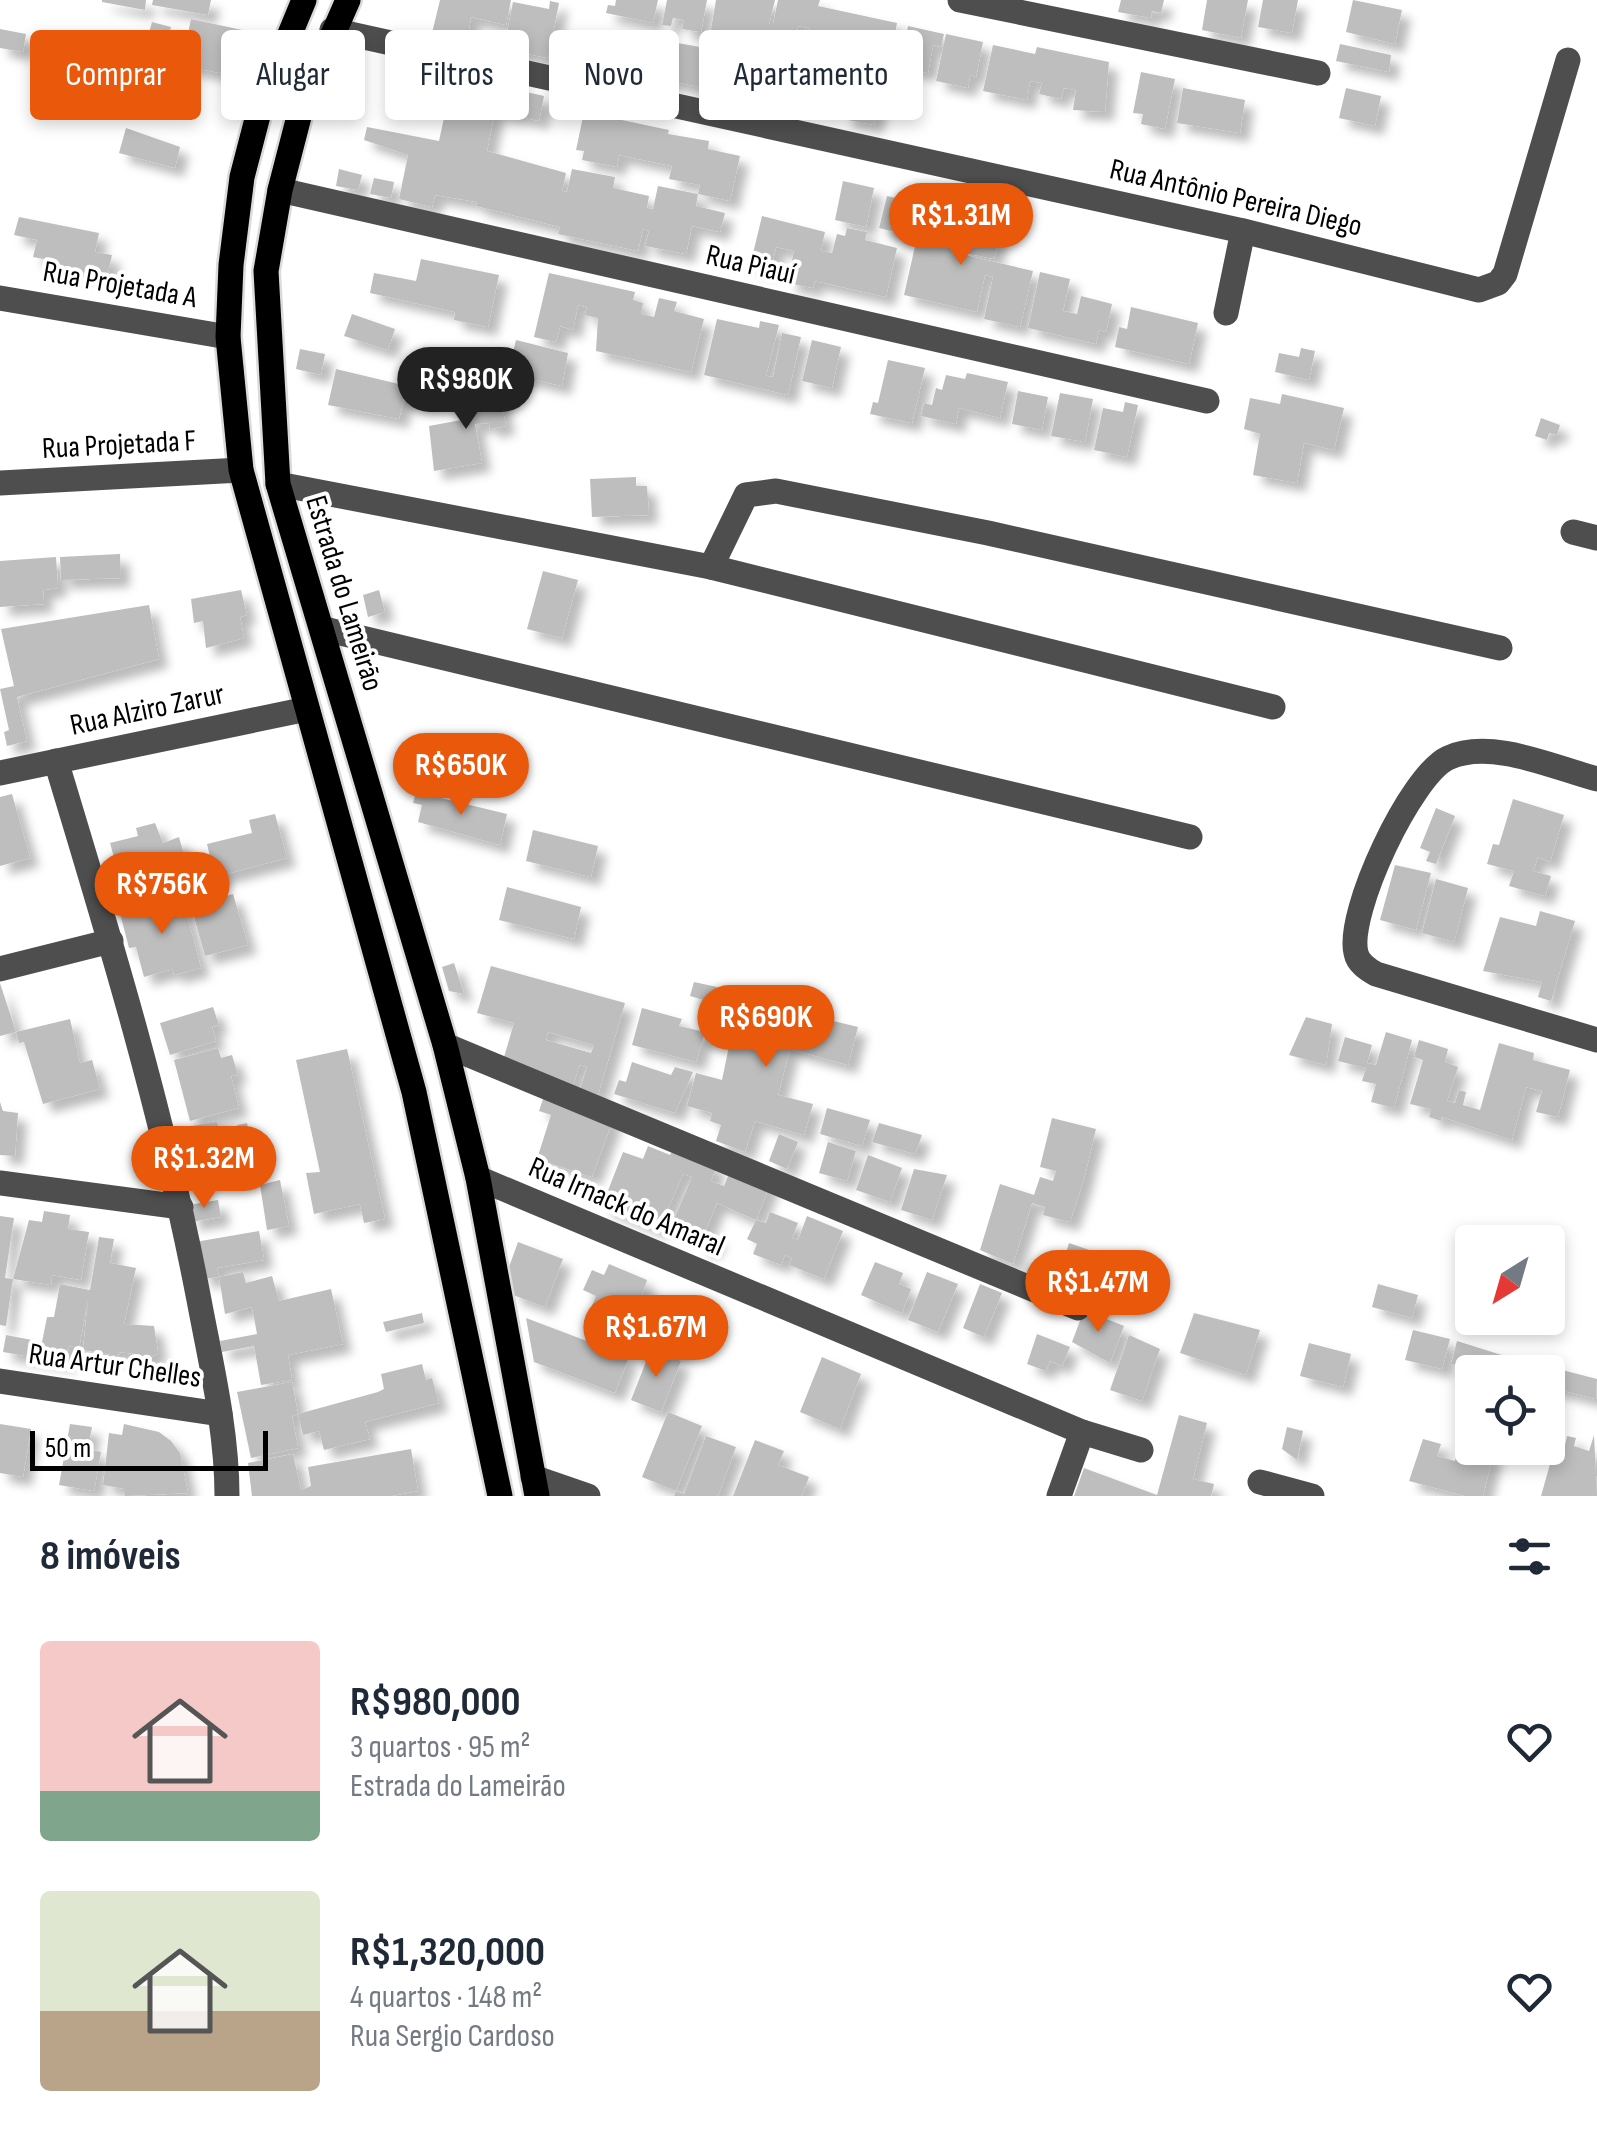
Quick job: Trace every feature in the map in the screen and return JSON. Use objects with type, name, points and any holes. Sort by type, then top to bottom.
[{"type":"main road","points":[[304,0],[261,104],[242,177],[230,264],[228,337],[241,470],[414,1092],[500,1496]]},
{"type":"main road","name":"Estrada do Lameirão","points":[[332,30],[348,0]]},
{"type":"main road","name":"Estrada do Lameirão","points":[[298,120],[280,190],[266,271],[278,484],[324,628],[444,1045],[478,1178],[535,1487]]},
{"type":"street","points":[[960,0],[1318,73]]},
{"type":"street","name":"Rua Antônio Pereira Diego","points":[[365,37],[1244,230],[1479,290],[1498,282],[1505,274],[1568,60]]},
{"type":"street","name":"Rua Piauí","points":[[280,190],[1208,401]]},
{"type":"street","points":[[1226,313],[1244,230]]},
{"type":"street","name":"Rua Projetada A","points":[[0,298],[228,337]]},
{"type":"street","name":"Rua Projetada F","points":[[0,482],[241,470]]},
{"type":"street","points":[[278,484],[711,568],[1272,707]]},
{"type":"street","points":[[711,568],[746,495],[776,491],[1500,648]]},
{"type":"street","points":[[324,628],[1190,837]]},
{"type":"street","name":"Rua Alziro Zarur","points":[[0,773],[307,709]]},
{"type":"street","points":[[1597,779],[1508,755],[1477,752],[1448,758],[1408,798],[1363,903],[1356,952],[1376,974],[1597,1040]]},
{"type":"street","points":[[56,761],[111,941],[181,1207],[220,1414],[227,1496]]},
{"type":"street","points":[[0,969],[111,941]]},
{"type":"street","points":[[444,1045],[1078,1308]]},
{"type":"street","name":"Rua Irnack do Amaral","points":[[478,1178],[1082,1432],[1141,1450]]},
{"type":"street","points":[[0,1183],[181,1207]]},
{"type":"street","name":"Rua Artur Chelles","points":[[0,1381],[220,1414]]},
{"type":"street","points":[[1059,1496],[1082,1432]]},
{"type":"street","points":[[1260,1482],[1312,1496]]},
{"type":"street","points":[[535,1487],[588,1496]]},
{"type":"building","points":[[146,0],[145,10],[102,2]]},
{"type":"building","points":[[153,0],[211,0],[208,15],[152,5]]},
{"type":"building","points":[[440,0],[511,0],[506,25],[471,17],[469,30],[433,30]]},
{"type":"building","points":[[616,0],[658,0],[653,23],[606,13],[608,5],[615,6]]},
{"type":"building","points":[[667,0],[707,0],[699,32],[682,29],[684,20],[673,18],[671,26],[662,25]]},
{"type":"building","points":[[716,0],[775,0],[769,24],[773,24],[778,0],[820,0],[818,6],[897,23],[896,30],[810,30],[798,26],[797,30],[711,30]]},
{"type":"building","points":[[1121,0],[1164,0],[1161,13],[1152,11],[1151,18],[1118,12]]},
{"type":"building","points":[[1207,0],[1248,0],[1241,38],[1202,30]]},
{"type":"building","points":[[1263,0],[1298,0],[1292,33],[1258,27]]},
{"type":"building","points":[[1353,0],[1402,10],[1395,44],[1346,32]]},
{"type":"building","points":[[550,1],[559,3],[554,30],[549,30],[548,58],[529,54],[529,30],[508,30],[513,2],[549,9]]},
{"type":"building","points":[[191,19],[242,30],[221,30],[220,73],[201,69],[201,30],[189,30]]},
{"type":"building","points":[[152,22],[171,27],[170,30],[150,30]]},
{"type":"building","points":[[908,26],[944,34],[941,47],[933,45],[928,73],[923,72],[923,30],[907,30]]},
{"type":"building","points":[[0,29],[26,34],[23,52],[0,48]]},
{"type":"building","points":[[946,34],[983,42],[976,77],[970,75],[968,88],[936,81]]},
{"type":"building","points":[[679,43],[699,47],[699,87],[679,83]]},
{"type":"building","points":[[1340,44],[1391,55],[1389,72],[1336,61]]},
{"type":"building","points":[[993,45],[1035,54],[1037,47],[1109,62],[1105,112],[1073,110],[1076,90],[1064,88],[1061,99],[1039,94],[1042,83],[1030,81],[1027,100],[983,91]]},
{"type":"building","points":[[1141,72],[1175,79],[1165,129],[1141,124],[1143,114],[1133,113]]},
{"type":"building","points":[[1183,88],[1245,100],[1240,133],[1177,123]]},
{"type":"building","points":[[1346,88],[1381,96],[1375,126],[1339,118]]},
{"type":"building","points":[[529,93],[544,96],[539,121],[529,119]]},
{"type":"building","points":[[444,120],[493,120],[487,151],[566,173],[562,191],[567,192],[572,169],[615,177],[613,188],[649,196],[647,208],[653,209],[658,186],[698,194],[696,206],[725,213],[720,232],[692,226],[686,254],[645,246],[649,231],[643,229],[638,251],[558,234],[560,227],[476,206],[477,202],[435,195],[432,207],[399,199],[408,155],[364,140],[367,127],[439,141]]},
{"type":"building","points":[[582,120],[622,120],[709,141],[708,149],[740,156],[730,201],[698,194],[700,185],[669,179],[672,166],[619,155],[617,167],[582,160],[584,151],[576,150]]},
{"type":"building","points":[[848,120],[875,120],[874,125]]},
{"type":"building","points":[[126,128],[180,147],[175,168],[119,153]]},
{"type":"building","points":[[339,169],[362,175],[358,190],[336,186]]},
{"type":"building","points":[[374,178],[394,182],[391,198],[370,194]]},
{"type":"building","points":[[843,181],[874,188],[866,227],[835,220]]},
{"type":"building","points":[[928,189],[964,197],[952,252],[1033,271],[1020,327],[984,319],[993,277],[985,275],[977,312],[904,295]]},
{"type":"building","points":[[887,196],[920,204],[912,236],[879,228]]},
{"type":"building","points":[[762,216],[825,232],[821,251],[832,253],[837,234],[845,236],[847,228],[867,232],[865,240],[897,248],[886,297],[815,281],[813,288],[787,283],[794,251],[776,247],[771,270],[750,266]]},
{"type":"building","points":[[19,217],[99,233],[95,252],[112,255],[107,277],[53,266],[54,261],[33,257],[37,240],[14,235]]},
{"type":"building","points":[[964,233],[999,237],[994,259],[960,252]]},
{"type":"building","points":[[421,259],[499,275],[488,327],[454,320],[455,312],[370,293],[374,273],[416,281]]},
{"type":"building","points":[[1040,272],[1070,279],[1063,311],[1077,314],[1081,296],[1112,304],[1106,332],[1099,330],[1096,344],[1028,328]]},
{"type":"building","points":[[549,273],[635,292],[633,300],[643,303],[641,314],[654,317],[659,298],[677,302],[674,311],[704,319],[691,372],[596,351],[598,318],[585,315],[587,307],[578,305],[573,330],[560,326],[556,342],[534,337]]},
{"type":"building","points":[[1131,307],[1198,323],[1189,364],[1115,347],[1119,327],[1127,329]]},
{"type":"building","points":[[352,314],[395,329],[388,350],[344,336]]},
{"type":"building","points":[[717,319],[759,328],[760,321],[779,325],[766,376],[773,377],[782,333],[801,337],[788,395],[704,375]]},
{"type":"building","points":[[516,340],[568,353],[562,386],[508,373]]},
{"type":"building","points":[[812,340],[841,347],[832,388],[802,381]]},
{"type":"building","points":[[1301,348],[1315,351],[1309,380],[1275,372],[1279,353],[1299,357]]},
{"type":"building","points":[[300,349],[325,354],[321,375],[296,369]]},
{"type":"building","points":[[481,356],[493,359],[490,373],[503,374],[501,387],[475,382]]},
{"type":"building","points":[[888,360],[925,368],[912,423],[870,414],[873,402],[878,403]]},
{"type":"building","points":[[336,369],[407,386],[399,419],[328,405]]},
{"type":"building","points":[[967,373],[1008,382],[1000,418],[959,408],[956,424],[921,416],[924,403],[932,405],[936,388],[942,390],[946,375],[965,379]]},
{"type":"building","points":[[499,390],[506,426],[490,429],[489,423],[475,424],[482,463],[434,471],[429,426],[467,419],[464,395]]},
{"type":"building","points":[[1018,391],[1048,397],[1042,430],[1012,424]]},
{"type":"building","points":[[1060,393],[1093,399],[1085,442],[1051,436]]},
{"type":"building","points":[[1282,394],[1344,408],[1334,450],[1304,443],[1297,483],[1253,475],[1260,434],[1244,429],[1250,398],[1280,404]]},
{"type":"building","points":[[1125,402],[1138,405],[1127,457],[1094,450],[1103,408],[1123,412]]},
{"type":"building","points":[[1541,418],[1560,425],[1557,435],[1549,433],[1547,440],[1535,436]]},
{"type":"building","points":[[636,477],[636,486],[647,486],[649,515],[592,517],[590,479]]},
{"type":"building","points":[[120,554],[121,578],[61,580],[60,557]]},
{"type":"building","points":[[56,557],[58,588],[43,590],[44,604],[0,607],[0,561]]},
{"type":"building","points":[[543,571],[578,580],[562,638],[527,629]]},
{"type":"building","points":[[241,590],[247,615],[240,617],[244,638],[206,648],[203,621],[194,623],[191,599]]},
{"type":"building","points":[[379,590],[385,612],[368,617],[363,595]]},
{"type":"building","points":[[149,605],[159,659],[17,697],[27,741],[7,746],[4,732],[9,730],[0,689],[14,686],[1,629]]},
{"type":"building","points":[[416,792],[507,814],[500,845],[418,822],[422,805],[413,803]]},
{"type":"building","points":[[12,794],[30,858],[0,866],[0,797]]},
{"type":"building","points":[[1513,799],[1564,815],[1550,862],[1538,857],[1533,871],[1551,876],[1545,896],[1509,886],[1514,871],[1487,864],[1493,844],[1499,845]]},
{"type":"building","points":[[1436,808],[1455,816],[1436,864],[1426,861],[1430,852],[1420,848]]},
{"type":"building","points":[[275,814],[287,858],[215,877],[207,844],[252,833],[249,820]]},
{"type":"building","points":[[155,823],[163,843],[179,837],[192,883],[200,881],[203,891],[182,896],[168,858],[134,867],[136,875],[164,867],[171,896],[116,911],[107,875],[118,872],[110,843],[138,836],[136,828]]},
{"type":"building","points":[[533,830],[598,846],[591,877],[526,861]]},
{"type":"building","points":[[1395,865],[1431,873],[1416,930],[1380,920]]},
{"type":"building","points":[[1436,879],[1468,888],[1454,942],[1422,933]]},
{"type":"building","points":[[507,887],[581,907],[574,939],[499,920]]},
{"type":"building","points":[[233,894],[248,945],[205,956],[191,906]]},
{"type":"building","points":[[182,896],[201,968],[174,975],[173,969],[144,977],[136,947],[129,948],[120,913]]},
{"type":"building","points":[[1540,911],[1575,921],[1551,1001],[1538,997],[1542,982],[1483,971],[1500,917],[1536,926]]},
{"type":"building","points":[[454,963],[464,994],[449,991],[442,967]]},
{"type":"building","points":[[491,966],[625,1003],[598,1095],[580,1089],[587,1067],[579,1065],[573,1087],[502,1064],[514,1023],[477,1013]],"holes":[[[548,1032],[594,1045],[591,1053],[546,1040]]]},
{"type":"building","points":[[694,982],[717,987],[714,1003],[690,996]]},
{"type":"building","points":[[0,983],[16,1032],[0,1036]]},
{"type":"building","points":[[739,998],[858,1027],[848,1065],[790,1049],[778,1095],[813,1104],[804,1135],[755,1121],[745,1152],[716,1141],[721,1125],[710,1121],[712,1113],[687,1106],[696,1073],[722,1080]]},
{"type":"building","points":[[213,1007],[219,1025],[212,1027],[216,1041],[170,1055],[160,1023]]},
{"type":"building","points":[[642,1008],[682,1019],[679,1026],[705,1032],[696,1062],[632,1045]]},
{"type":"building","points":[[1306,1017],[1332,1024],[1326,1065],[1289,1055]]},
{"type":"building","points":[[70,1019],[80,1063],[92,1060],[100,1089],[43,1104],[24,1042],[19,1043],[16,1032]]},
{"type":"building","points":[[1386,1032],[1412,1040],[1394,1108],[1371,1102],[1376,1084],[1362,1081],[1366,1068],[1338,1061],[1345,1037],[1372,1045],[1367,1063],[1376,1065]]},
{"type":"building","points":[[1419,1040],[1448,1049],[1445,1062],[1458,1067],[1447,1101],[1455,1103],[1459,1090],[1466,1092],[1463,1105],[1480,1110],[1499,1043],[1534,1053],[1533,1060],[1570,1070],[1558,1117],[1536,1112],[1542,1091],[1526,1087],[1512,1140],[1442,1117],[1441,1121],[1429,1117],[1431,1109],[1410,1104],[1423,1060],[1414,1057]]},
{"type":"building","points":[[218,1048],[221,1058],[232,1055],[238,1075],[231,1076],[239,1108],[190,1121],[174,1060]]},
{"type":"building","points":[[347,1049],[385,1219],[364,1223],[360,1204],[314,1214],[306,1173],[320,1172],[296,1060]]},
{"type":"building","points":[[632,1062],[671,1075],[675,1067],[693,1072],[675,1113],[614,1094],[619,1080],[626,1082]]},
{"type":"building","points":[[545,1093],[614,1117],[592,1177],[537,1159],[551,1115],[539,1111]]},
{"type":"building","points":[[0,1102],[3,1111],[18,1113],[15,1156],[0,1155]]},
{"type":"building","points":[[827,1108],[870,1120],[862,1146],[820,1134]]},
{"type":"building","points":[[1052,1118],[1096,1129],[1084,1179],[1070,1222],[1043,1215],[1045,1207],[1032,1203],[1013,1264],[980,1250],[1000,1184],[1034,1195],[1040,1177],[1053,1181],[1056,1171],[1040,1167]]},
{"type":"building","points":[[217,1121],[221,1138],[239,1134],[237,1125],[247,1123],[253,1150],[200,1163],[199,1159],[188,1160],[182,1128]]},
{"type":"building","points":[[879,1123],[922,1135],[915,1154],[872,1142]]},
{"type":"building","points":[[779,1134],[798,1142],[787,1169],[769,1161]]},
{"type":"building","points":[[828,1142],[856,1151],[847,1181],[819,1173]]},
{"type":"building","points":[[676,1143],[717,1166],[711,1181],[724,1186],[732,1166],[771,1182],[756,1220],[717,1203],[705,1232],[717,1237],[711,1250],[699,1246],[703,1237],[672,1224],[692,1177],[683,1174],[659,1230],[602,1206],[623,1152],[643,1159],[648,1146],[670,1155]]},
{"type":"building","points":[[868,1155],[902,1168],[890,1202],[856,1190]]},
{"type":"building","points":[[914,1169],[947,1175],[932,1220],[901,1210]]},
{"type":"building","points":[[280,1180],[289,1226],[267,1230],[260,1185]]},
{"type":"building","points":[[218,1200],[221,1217],[191,1222],[188,1205]]},
{"type":"building","points":[[44,1211],[70,1215],[68,1229],[89,1232],[81,1280],[52,1275],[51,1285],[13,1279],[29,1220],[42,1222]]},
{"type":"building","points":[[770,1212],[798,1223],[792,1238],[798,1240],[807,1216],[843,1231],[824,1279],[789,1265],[792,1258],[785,1255],[781,1265],[753,1254],[757,1244],[747,1239],[756,1220],[766,1223]]},
{"type":"building","points":[[0,1216],[14,1218],[5,1278],[13,1279],[6,1326],[0,1325]]},
{"type":"building","points":[[259,1231],[264,1260],[217,1268],[219,1277],[203,1279],[195,1242]]},
{"type":"building","points":[[99,1237],[114,1239],[110,1263],[136,1268],[124,1324],[154,1326],[158,1353],[135,1368],[136,1354],[119,1352],[118,1356],[83,1350],[88,1300],[79,1348],[69,1346],[66,1363],[3,1352],[6,1335],[42,1342],[47,1317],[54,1317],[60,1284],[90,1290]]},
{"type":"building","points":[[518,1242],[563,1259],[545,1307],[513,1295],[509,1267]]},
{"type":"building","points":[[1069,1243],[1098,1253],[1088,1286],[1059,1276]]},
{"type":"building","points":[[875,1262],[903,1273],[899,1284],[911,1289],[902,1313],[861,1295]]},
{"type":"building","points":[[609,1264],[647,1280],[627,1340],[585,1323],[596,1296],[583,1290],[592,1270],[604,1275]]},
{"type":"building","points":[[243,1272],[246,1283],[272,1276],[279,1301],[331,1289],[343,1344],[288,1355],[292,1380],[261,1385],[254,1346],[222,1352],[220,1341],[257,1334],[252,1307],[225,1314],[219,1277]]},
{"type":"building","points":[[927,1272],[958,1284],[938,1332],[908,1320]]},
{"type":"building","points":[[980,1284],[1002,1293],[984,1337],[963,1328]]},
{"type":"building","points":[[1378,1284],[1418,1295],[1412,1318],[1372,1307]]},
{"type":"building","points":[[658,1295],[691,1303],[680,1352],[646,1344]]},
{"type":"building","points":[[1084,1310],[1124,1326],[1110,1363],[1072,1342]]},
{"type":"building","points":[[422,1313],[424,1323],[386,1332],[383,1322]]},
{"type":"building","points":[[1194,1313],[1260,1330],[1246,1375],[1180,1353]]},
{"type":"building","points":[[526,1318],[629,1357],[615,1393],[534,1362]]},
{"type":"building","points":[[1413,1330],[1450,1339],[1442,1369],[1405,1360]]},
{"type":"building","points":[[1037,1334],[1070,1347],[1062,1366],[1050,1361],[1046,1371],[1027,1364]]},
{"type":"building","points":[[1129,1335],[1160,1349],[1142,1401],[1110,1390]]},
{"type":"building","points":[[1457,1341],[1502,1355],[1455,1355],[1455,1365],[1451,1364]]},
{"type":"building","points":[[1309,1343],[1351,1354],[1343,1387],[1300,1376]]},
{"type":"building","points":[[651,1349],[681,1361],[661,1412],[631,1400]]},
{"type":"building","points":[[822,1357],[861,1374],[840,1429],[800,1412]]},
{"type":"building","points":[[422,1364],[426,1380],[432,1378],[439,1403],[365,1422],[370,1439],[324,1450],[319,1431],[303,1435],[298,1414],[378,1392],[384,1389],[381,1374]]},
{"type":"building","points":[[1565,1371],[1597,1379],[1596,1399],[1565,1391]]},
{"type":"building","points":[[292,1382],[298,1414],[292,1416],[298,1448],[251,1458],[237,1392]]},
{"type":"building","points":[[668,1412],[702,1426],[676,1491],[642,1477]]},
{"type":"building","points":[[1179,1415],[1207,1423],[1193,1479],[1214,1484],[1211,1496],[1074,1496],[1084,1468],[1157,1495]]},
{"type":"building","points":[[0,1424],[31,1429],[23,1477],[0,1473]]},
{"type":"building","points":[[70,1424],[92,1427],[88,1449],[101,1452],[94,1491],[59,1485]]},
{"type":"building","points":[[124,1424],[159,1432],[171,1441],[180,1453],[188,1493],[125,1496],[125,1489],[103,1485],[109,1433],[122,1435]]},
{"type":"building","points":[[1287,1427],[1303,1431],[1297,1460],[1282,1449]]},
{"type":"building","points":[[1594,1435],[1597,1496],[1541,1496],[1550,1465],[1565,1465],[1567,1436],[1576,1438],[1574,1446],[1589,1451]]},
{"type":"building","points":[[706,1436],[736,1447],[718,1496],[674,1496],[676,1491],[684,1494]]},
{"type":"building","points":[[1423,1439],[1441,1444],[1437,1456],[1455,1461],[1455,1465],[1491,1465],[1483,1496],[1465,1496],[1409,1481]]},
{"type":"building","points":[[755,1440],[784,1451],[778,1465],[809,1477],[802,1496],[733,1496]]},
{"type":"building","points":[[411,1449],[418,1491],[391,1496],[252,1496],[248,1463],[293,1454],[301,1490],[311,1486],[308,1467]]}]
